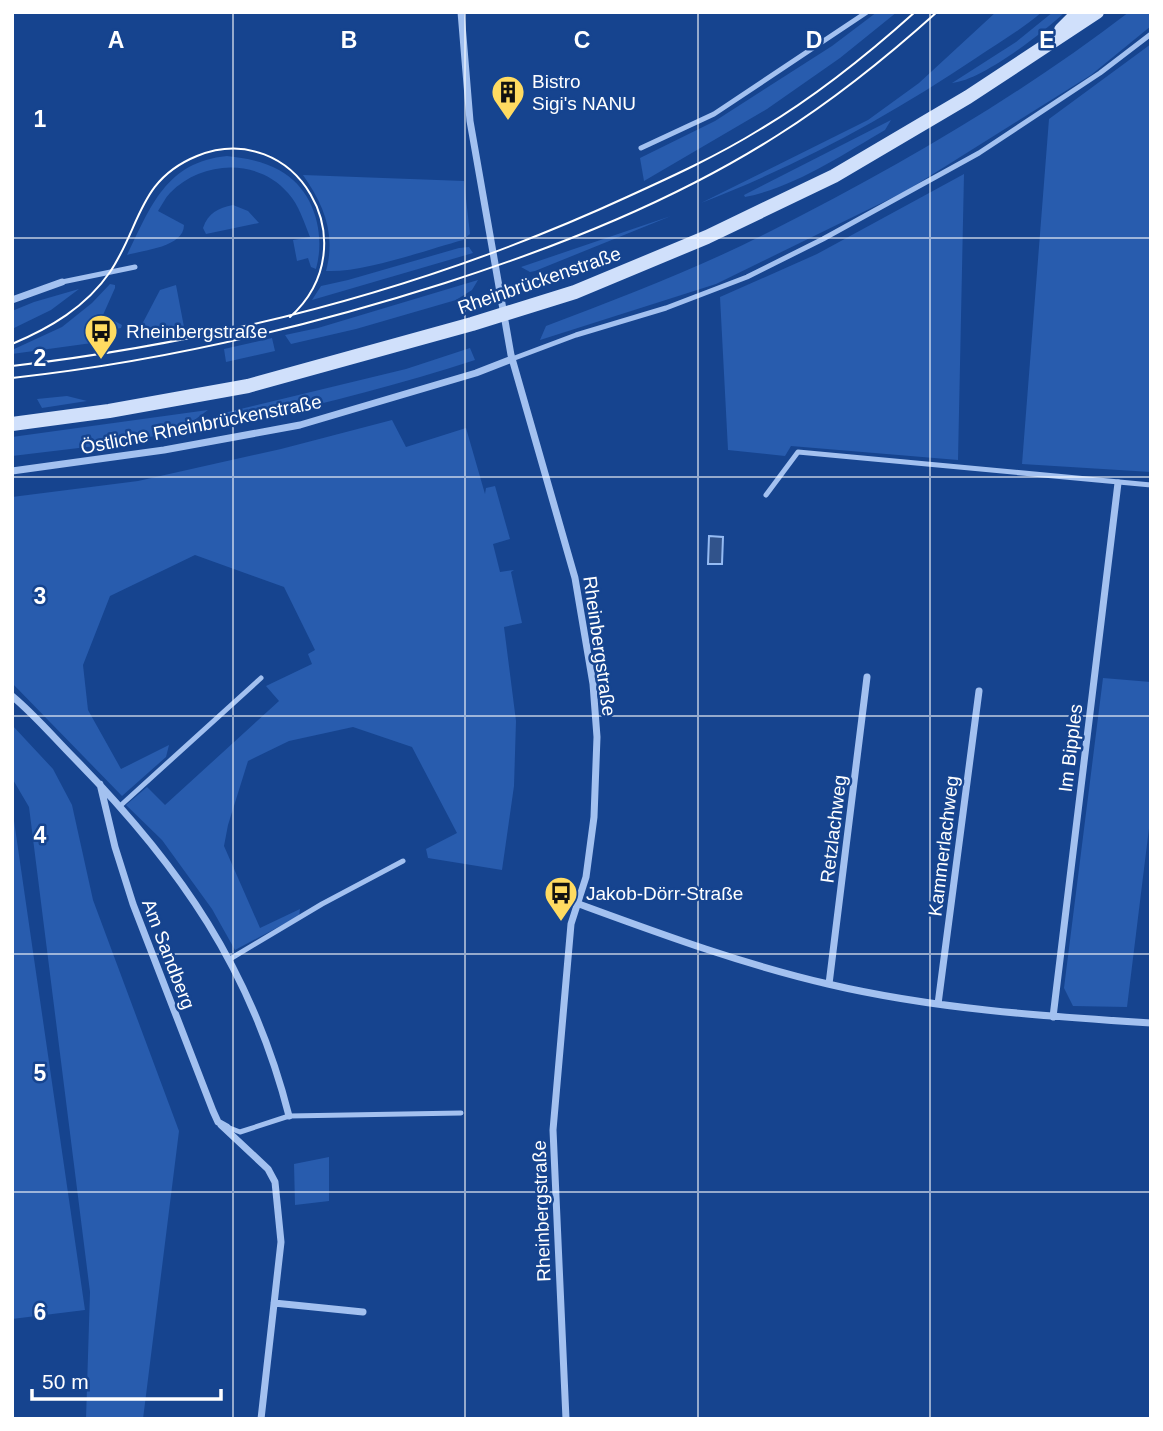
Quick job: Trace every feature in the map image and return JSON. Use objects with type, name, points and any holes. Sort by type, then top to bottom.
[{"type":"main road","name":"Rheinbrückenstraße","points":[[1035,55],[1079,12]]},
{"type":"main road","name":"Rheinbrückenstraße","points":[[12,424],[109,411],[248,386],[575,292],[657,259],[834,176],[1035,55],[1097,12]]},
{"type":"street","name":"Rheinbergstraße","points":[[461,12],[470,121],[512,359],[575,578],[593,684],[596,786],[590,852],[579,904],[571,924],[553,1130],[566,1419]]},
{"type":"street","points":[[12,300],[62,282]]},
{"type":"street","name":"Östliche Rheinbrückenstraße","points":[[12,471],[164,450],[300,425],[476,373],[512,359]]},
{"type":"street","name":"Im Bipples","points":[[1053,1017],[1118,484]]},
{"type":"street","name":"Retzlachweg","points":[[829,984],[867,677]]},
{"type":"street","name":"Kammerlachweg","points":[[938,1004],[979,691]]},
{"type":"street","name":"Am Sandberg","points":[[12,696],[120,806],[157,848],[193,898],[230,959],[264,1032],[289,1116]]},
{"type":"street","name":"Am Sandberg","points":[[99,784],[133,904],[187,1048],[219,1122]]},
{"type":"street","points":[[579,904],[703,948],[829,984],[938,1004],[1053,1017],[1151,1023]]},
{"type":"street","points":[[219,1122],[227,1127]]},
{"type":"street","points":[[219,1122],[268,1169],[275,1182],[281,1242],[261,1419]]},
{"type":"street","points":[[274,1303],[363,1312]]},
{"type":"lane","points":[[640,148],[714,114],[867,12]]},
{"type":"lane","points":[[512,359],[576,334],[666,308],[747,277],[823,239],[979,153],[1100,73],[1151,34]]},
{"type":"lane","points":[[62,282],[135,267]]},
{"type":"lane","points":[[766,495],[798,452],[1151,485]]},
{"type":"lane","points":[[120,806],[261,678]]},
{"type":"lane","points":[[230,959],[322,904],[403,861]]},
{"type":"lane","points":[[227,1127],[240,1132],[289,1116],[461,1113]]},
{"type":"shaded area","points":[[877,12],[897,12],[840,58],[767,109],[644,181],[640,158],[715,121],[832,46]]},
{"type":"shaded area","points":[[996,12],[1042,12],[1018,31],[877,120],[772,173],[701,203],[868,120],[919,83]]},
{"type":"shaded area","points":[[1053,12],[1065,12],[995,65],[979,74],[952,83],[1016,42]]},
{"type":"shaded area","points":[[1129,12],[1151,12],[1151,26],[1091,75],[906,191],[716,284],[540,340],[546,326],[716,257],[864,182],[1000,102]]},
{"type":"shaded area","points":[[1151,44],[1151,472],[1022,464],[1049,119]]},
{"type":"shaded area","points":[[891,120],[885,130],[818,169],[782,186],[745,197],[744,195]]},
{"type":"shaded area","points":[[227,156],[254,160],[273,167],[301,188],[309,200],[318,227],[319,255],[316,269],[311,267],[308,258],[297,261],[293,240],[310,237],[292,198],[276,182],[246,169],[213,169],[183,182],[170,193],[158,211],[184,225],[182,232],[170,243],[127,255],[153,204],[175,177],[206,160]]},
{"type":"shaded area","points":[[964,174],[958,460],[791,446],[785,456],[728,450],[720,297],[817,254]]},
{"type":"shaded area","points":[[303,175],[464,181],[470,234],[463,240],[394,260],[341,271],[326,271],[329,232],[317,197]]},
{"type":"shaded area","points":[[233,205],[248,211],[259,223],[206,234],[203,228],[211,215]]},
{"type":"shaded area","points":[[671,216],[535,271],[530,272],[521,267]]},
{"type":"shaded area","points":[[469,247],[473,253],[312,300],[321,286]]},
{"type":"shaded area","points":[[478,280],[472,290],[456,300],[356,329],[291,344],[285,335],[318,328]]},
{"type":"shaded area","points":[[110,284],[115,285],[115,288],[103,315],[122,325],[121,328],[92,333],[92,343],[12,354],[12,350],[62,327],[92,303]]},
{"type":"shaded area","points":[[176,285],[184,327],[134,336],[133,330],[138,332],[160,290]]},
{"type":"shaded area","points":[[79,289],[51,310],[12,329],[12,311]]},
{"type":"shaded area","points":[[272,338],[275,351],[226,362],[224,349]]},
{"type":"shaded area","points":[[470,348],[475,360],[440,371],[335,400],[193,431],[204,421],[224,413],[406,369]]},
{"type":"shaded area","points":[[67,396],[87,401],[42,408],[37,399]]},
{"type":"shaded area","points":[[208,410],[178,432],[104,445],[12,456],[12,437]]},
{"type":"shaded area","points":[[392,420],[406,447],[466,428],[485,494],[486,488],[495,486],[510,539],[493,544],[500,572],[514,570],[511,572],[522,623],[504,627],[516,721],[514,786],[502,870],[428,858],[426,849],[457,833],[412,747],[353,727],[289,741],[248,761],[224,846],[260,928],[300,909],[299,916],[235,950],[212,909],[162,840],[126,805],[147,787],[165,805],[279,701],[266,686],[312,664],[308,654],[315,650],[284,587],[195,555],[110,596],[83,665],[88,710],[121,769],[169,745],[166,757],[122,796],[12,683],[12,497],[138,481],[281,449]]},
{"type":"shaded area","points":[[709,536],[723,537],[722,564],[708,564]]},
{"type":"shaded area","points":[[1103,678],[1151,682],[1151,812],[1127,1007],[1073,1006],[1064,988]]},
{"type":"shaded area","points":[[12,725],[53,769],[72,805],[93,900],[179,1131],[143,1419],[86,1419],[90,1292],[29,807],[12,778]]},
{"type":"shaded area","points":[[12,807],[85,1310],[12,1319]]},
{"type":"shaded area","points":[[329,1157],[329,1201],[295,1205],[294,1164]]},
{"type":"tram line","points":[[12,366],[171,342],[326,306],[479,258],[553,229],[677,174],[759,130],[840,75],[915,12]]},
{"type":"tram line","points":[[12,378],[122,363],[285,329],[445,283],[574,237],[658,201],[739,159],[778,135],[860,77],[937,12]]},
{"type":"tram line","points":[[12,344],[40,331],[90,296],[110,272],[143,206],[163,178],[197,156],[232,149],[264,154],[291,171],[311,194],[322,224],[323,256],[313,288],[290,317]]},
{"type":"place","name":"Bistro Sigi's NANU","points":[[508,122]]},
{"type":"place","name":"Rheinbergstraße","points":[[101,361]]},
{"type":"place","name":"Jakob-Dörr-Straße","points":[[561,923]]}]
